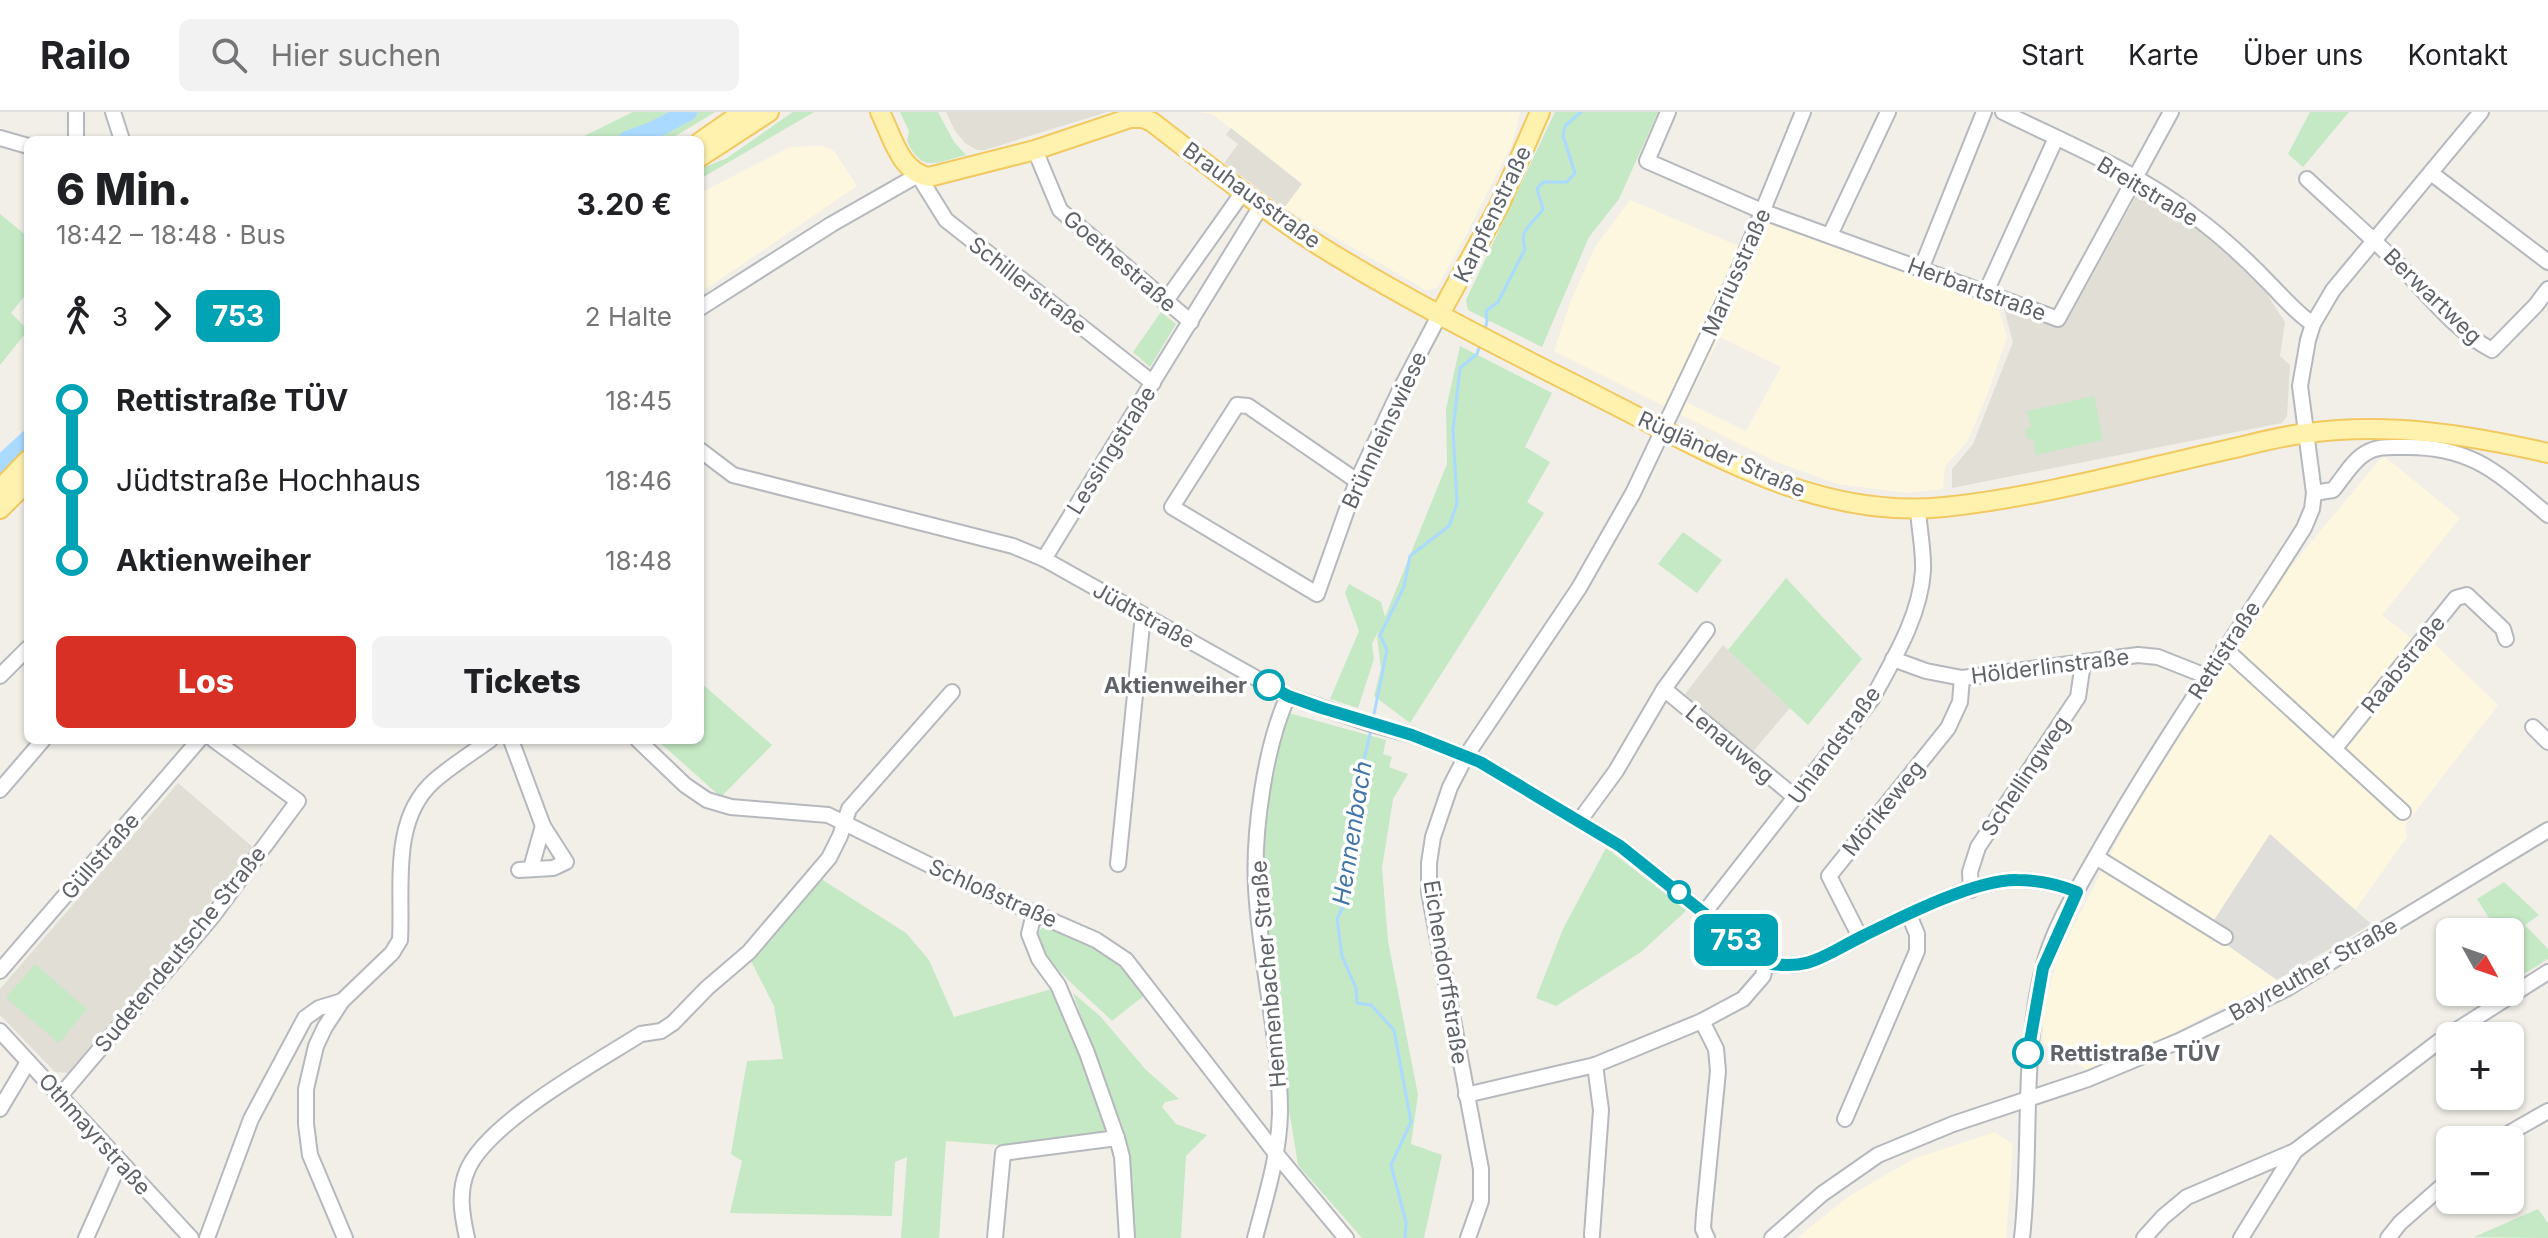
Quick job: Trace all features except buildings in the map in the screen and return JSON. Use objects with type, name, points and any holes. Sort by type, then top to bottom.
[{"type":"main road","points":[[704,139],[743,112]]},
{"type":"main road","points":[[704,154],[769,112]]},
{"type":"main road","points":[[880,112],[906,164],[918,175]]},
{"type":"main road","name":"Karpfenstraße","points":[[1440,314],[1499,206],[1535,114]]},
{"type":"main road","name":"Brauhausstraße","points":[[918,175],[929,177],[1035,150],[1130,118],[1143,118],[1261,206],[1322,247],[1440,314]]},
{"type":"main road","name":"Rügländer Straße","points":[[1440,314],[1735,464],[1795,489],[1871,508],[1943,507],[2024,494],[2307,433],[2423,431],[2485,438],[2548,453]]},
{"type":"main road","points":[[0,489],[24,464]]},
{"type":"main road","points":[[0,509],[24,485]]},
{"type":"street","points":[[76,112],[76,136]]},
{"type":"street","points":[[113,112],[121,136]]},
{"type":"street","name":"Herbartstraße","points":[[1668,112],[1647,161],[1764,212],[2058,319],[2171,112]]},
{"type":"street","name":"Mariusstraße","points":[[1663,429],[1764,212],[1803,112]]},
{"type":"street","points":[[1830,235],[1888,112]]},
{"type":"street","points":[[1921,269],[1984,112]]},
{"type":"street","name":"Breitstraße","points":[[2003,112],[2134,178],[2178,204],[2221,238],[2268,281],[2297,313],[2313,324]]},
{"type":"street","name":"Rettistraße","points":[[2022,1238],[2028,1054],[2043,968],[2096,857],[2206,676],[2304,528],[2312,509],[2314,493],[2300,386],[2313,324],[2333,290],[2481,112]]},
{"type":"street","points":[[0,138],[24,145]]},
{"type":"street","points":[[1986,292],[2056,138]]},
{"type":"street","name":"Goethestraße","points":[[1035,150],[1060,210],[1191,322]]},
{"type":"street","points":[[2431,173],[2548,262]]},
{"type":"street","name":"Brauhausstraße","points":[[704,305],[832,224],[918,175]]},
{"type":"street","name":"Schillerstraße","points":[[918,175],[946,220],[1153,383]]},
{"type":"street","name":"Berwartweg","points":[[2307,179],[2375,240],[2457,324],[2492,350],[2548,289]]},
{"type":"street","points":[[1165,302],[1243,192]]},
{"type":"street","name":"Lessingstraße","points":[[1044,559],[1261,206]]},
{"type":"street","name":"Brünnleinswiese","points":[[1357,481],[1248,406],[1237,405],[1172,507],[1317,594],[1357,481],[1440,314]]},
{"type":"street","name":"Eichendorffstraße","points":[[1468,1238],[1481,1201],[1481,1169],[1429,882],[1429,863],[1438,816],[1466,756],[1608,541],[1663,429]]},
{"type":"street","points":[[2314,493],[2333,490],[2368,451],[2378,447],[2414,447],[2472,457],[2498,473],[2548,515]]},
{"type":"street","name":"Jüdtstraße","points":[[704,453],[733,475],[1013,546],[1044,559],[1288,696],[1412,735],[1466,756],[1620,846],[1766,963]]},
{"type":"street","name":"Uhlandstraße","points":[[1704,913],[1872,699],[1911,618],[1923,572],[1918,509]]},
{"type":"street","name":"Raabstraße","points":[[2335,748],[2456,598],[2467,595],[2503,629],[2506,639]]},
{"type":"street","points":[[1118,864],[1143,615]]},
{"type":"street","name":"Lenauweg","points":[[1580,820],[1616,771],[1664,689],[1707,630]]},
{"type":"street","points":[[2224,648],[2403,812]]},
{"type":"street","points":[[0,676],[24,652]]},
{"type":"street","name":"Hölderlinstraße","points":[[1893,659],[1926,671],[1962,678],[2138,655],[2158,657],[2206,676]]},
{"type":"street","name":"Schellingweg","points":[[1971,890],[1970,872],[1978,847],[2078,697],[2083,663]]},
{"type":"street","name":"Mörikeweg","points":[[1860,937],[1829,876],[1948,728],[1960,702],[1962,678]]},
{"type":"street","name":"Lenauweg","points":[[1664,689],[1796,798]]},
{"type":"street","points":[[467,1238],[461,1191],[478,1152],[540,1098],[641,1034],[661,1031],[673,1023],[707,988],[739,962],[829,858],[849,809],[952,692]]},
{"type":"street","name":"Hennenbacher Straße","points":[[1255,1238],[1277,1155],[1280,1112],[1278,1070],[1256,887],[1256,853],[1271,747],[1288,696]]},
{"type":"street","points":[[2533,727],[2548,742]]},
{"type":"street","points":[[0,790],[40,744]]},
{"type":"street","name":"Güllstraße","points":[[0,971],[196,744]]},
{"type":"street","name":"Sudetendeutsche Straße","points":[[60,1096],[212,917],[298,801],[220,744]]},
{"type":"street","points":[[345,1238],[310,1155],[306,1089],[316,1046],[342,1001],[392,953],[400,940],[401,853],[408,820],[418,799],[433,781],[484,744]]},
{"type":"street","points":[[512,744],[543,826],[566,862],[553,868],[525,869],[543,826]]},
{"type":"street","name":"Schloßstraße","points":[[642,744],[685,785],[707,800],[731,807],[828,815],[970,885],[1096,940],[1126,960],[1277,1155]]},
{"type":"street","name":"Bayreuther Straße","points":[[1772,1238],[1822,1194],[1878,1155],[1953,1124],[2027,1101],[2179,1041],[2286,989],[2548,830]]},
{"type":"street","points":[[2096,857],[2225,937]]},
{"type":"street","points":[[1466,1095],[1595,1065],[1702,1021],[1743,999],[1763,976],[1766,963],[1789,967],[1816,961],[1860,937],[1971,890],[2015,879],[2055,883],[2077,892]]},
{"type":"street","points":[[1034,913],[1029,934],[1039,959],[1058,985],[1087,1053],[1117,1138],[1122,1157],[1127,1238]]},
{"type":"street","points":[[1845,1119],[1917,951],[1917,934],[1909,915]]},
{"type":"street","points":[[2144,1238],[2187,1197],[2295,1151],[2438,1042],[2548,972]]},
{"type":"street","points":[[207,1238],[251,1119],[305,1018],[319,1008],[342,1001]]},
{"type":"street","points":[[1702,1021],[1716,1049],[1718,1071],[1703,1229],[1707,1238]]},
{"type":"street","name":"Othmayrstraße","points":[[0,1031],[191,1238]]},
{"type":"street","points":[[0,1109],[28,1062]]},
{"type":"street","points":[[1592,1235],[1601,1110],[1595,1065]]},
{"type":"street","points":[[2522,1126],[2548,1111]]},
{"type":"street","name":"Hennenbacher Straße","points":[[1250,1119],[1264,1121],[1280,1112]]},
{"type":"street","points":[[995,1238],[1003,1153],[1117,1138]]},
{"type":"street","points":[[2241,1238],[2295,1151]]},
{"type":"street","points":[[1277,1155],[1346,1238]]},
{"type":"street","points":[[86,1238],[120,1162]]},
{"type":"street","points":[[2388,1238],[2436,1191]]},
{"type":"shaded area","points":[[946,112],[1107,112],[977,150],[965,143],[955,131]]},
{"type":"shaded area","points":[[1197,112],[1520,112],[1513,142],[1467,233],[1437,288],[1426,290],[1284,208],[1302,184],[1212,114]]},
{"type":"shaded area","points":[[1231,128],[1302,184],[1284,208],[1224,163],[1238,144],[1226,135]]},
{"type":"shaded area","points":[[823,146],[834,151],[857,186],[704,290],[704,191],[790,147]]},
{"type":"shaded area","points":[[2143,191],[2202,229],[2266,293],[2285,322],[2280,356],[2290,365],[2287,416],[2282,423],[1952,488],[1952,469],[1973,444],[2013,342],[2003,305],[2065,325],[2135,198]]},
{"type":"shaded area","points":[[1630,200],[1755,253],[1768,223],[1998,307],[2007,337],[1967,442],[1945,466],[1943,489],[1905,493],[1838,484],[1776,462],[1554,351],[1570,303],[1595,247]],"holes":[[[1720,337],[1781,367],[1746,431],[1686,402]]]},
{"type":"shaded area","points":[[2385,457],[2460,518],[2382,615],[2415,641],[2423,633],[2498,705],[2405,825],[2407,837],[2355,910],[2270,834],[2207,931],[2277,980],[2171,1034],[2089,1071],[2043,1043],[2043,1010],[2058,957],[2130,816],[2219,675],[2290,568],[2380,459]]},
{"type":"shaded area","points":[[1723,645],[1790,708],[1752,753],[1685,694]]},
{"type":"shaded area","points":[[178,783],[255,849],[68,1073],[55,1072],[0,1015],[0,989]]},
{"type":"shaded area","points":[[2270,834],[2371,924],[2277,980],[2207,931]]},
{"type":"shaded area","points":[[1995,1132],[2013,1144],[2006,1238],[1797,1238],[1848,1197],[1913,1159]]},
{"type":"green space","points":[[633,112],[715,112],[676,136],[584,136]]},
{"type":"green space","points":[[793,112],[814,112],[704,177],[704,167],[727,158]]},
{"type":"green space","points":[[900,112],[938,112],[954,142],[966,155],[931,163],[918,158],[907,141],[909,131]]},
{"type":"green space","points":[[1555,112],[1658,112],[1619,199],[1589,237],[1542,347],[1468,310],[1466,300]]},
{"type":"green space","points":[[2310,112],[2349,112],[2303,167],[2288,154]]},
{"type":"green space","points":[[0,214],[24,234],[24,297],[11,313],[24,326],[24,335],[0,365]]},
{"type":"green space","points":[[1161,312],[1176,324],[1150,367],[1133,352]]},
{"type":"green space","points":[[1460,346],[1552,393],[1525,447],[1550,462],[1527,502],[1544,513],[1410,723],[1374,696],[1381,669],[1379,630],[1372,644],[1374,659],[1358,708],[1330,699],[1359,631],[1345,593],[1349,584],[1381,602],[1385,617],[1447,464],[1446,409]]},
{"type":"green space","points":[[2094,396],[2103,440],[2036,455],[2033,439],[2027,439],[2025,430],[2031,427],[2027,411]]},
{"type":"green space","points":[[1683,532],[1722,560],[1697,593],[1658,564]]},
{"type":"green space","points":[[1786,578],[1862,659],[1808,725],[1728,650]]},
{"type":"green space","points":[[704,686],[772,745],[721,797],[661,744],[704,744]]},
{"type":"green space","points":[[1285,712],[1386,740],[1383,754],[1392,757],[1389,767],[1408,774],[1393,799],[1382,868],[1388,941],[1418,1095],[1411,1144],[1442,1155],[1424,1238],[1362,1238],[1298,1165],[1260,899],[1269,799]]},
{"type":"green space","points":[[1606,848],[1687,910],[1641,952],[1556,1006],[1536,998],[1563,929]]},
{"type":"green space","points":[[818,877],[906,933],[929,960],[954,1017],[1055,988],[1107,1127],[1100,1135],[1013,1146],[946,1141],[939,1238],[901,1238],[907,1157],[895,1162],[892,1216],[730,1213],[742,1161],[731,1154],[747,1061],[783,1059],[774,1006],[750,959]]},
{"type":"green space","points":[[2504,882],[2539,915],[2525,925],[2548,949],[2548,959],[2524,974],[2524,918],[2489,918],[2477,899]]},
{"type":"green space","points":[[1047,924],[1112,961],[1146,994],[1112,1021],[1067,979],[1038,944],[1035,934]]},
{"type":"green space","points":[[35,964],[87,1009],[59,1043],[6,998]]},
{"type":"green space","points":[[1073,993],[1100,1016],[1146,1070],[1179,1099],[1165,1102],[1162,1107],[1176,1124],[1207,1135],[1186,1156],[1181,1238],[1133,1238],[1125,1134]]},
{"type":"green space","points":[[2538,1209],[2548,1223],[2548,1238],[2474,1237]]},
{"type":"waterway","points":[[638,136],[688,112]]},
{"type":"waterway","name":"Hennenbach","points":[[1485,330],[1486,311],[1498,302],[1525,249],[1525,231],[1543,209],[1537,189],[1543,182],[1567,182],[1575,173],[1563,136],[1565,126],[1581,112]]},
{"type":"waterway","name":"Hennenbach","points":[[1373,719],[1387,650],[1380,635],[1404,587],[1410,556],[1449,526],[1457,504],[1453,430],[1460,368],[1477,354],[1480,345]]},
{"type":"waterway","points":[[0,465],[24,443]]},
{"type":"waterway","name":"Hennenbach","points":[[1371,730],[1357,789],[1357,814],[1345,879],[1346,901],[1337,919],[1342,956],[1356,988],[1357,1003],[1371,1005],[1394,1030],[1411,1122],[1391,1165],[1406,1222],[1405,1238]]},
{"type":"bus line","name":"753","points":[[1269,685],[1288,696],[1412,735],[1480,762],[1620,846],[1766,963],[1789,967],[1816,961],[1909,915],[1992,884],[2015,879],[2055,883],[2077,892],[2043,968],[2028,1053]]},
{"type":"place","name":"Aktienweiher","points":[[1269,685]]},
{"type":"place","name":"Rettistraße TÜV","points":[[2028,1053]]}]
